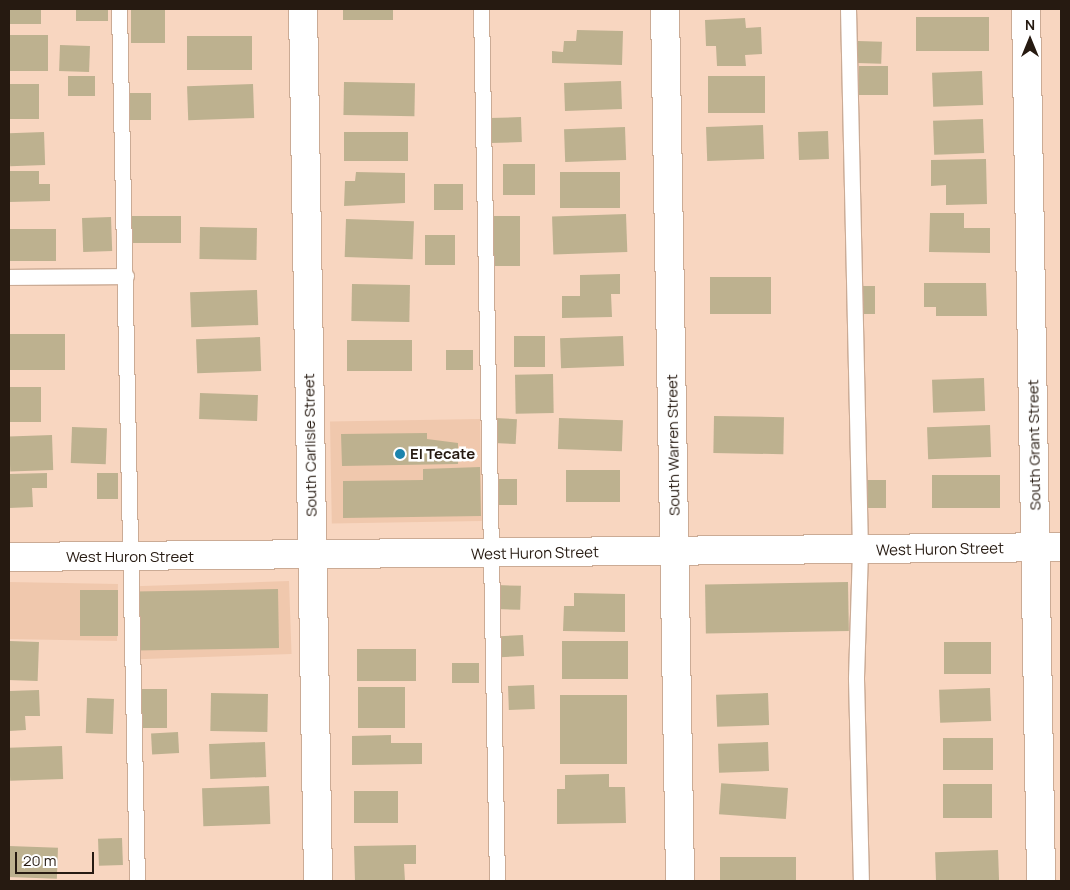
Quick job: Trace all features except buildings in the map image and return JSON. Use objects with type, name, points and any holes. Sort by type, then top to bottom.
[{"type":"street","name":"South Carlisle Street","points":[[303,9],[318,881]]},
{"type":"street","name":"South Warren Street","points":[[665,9],[680,881]]},
{"type":"street","name":"South Grant Street","points":[[1026,9],[1048,547],[1041,881]]},
{"type":"street","name":"West Huron Street","points":[[9,557],[130,558],[1048,547]]},
{"type":"lane","points":[[119,9],[137,881]]},
{"type":"lane","points":[[481,9],[497,881]]},
{"type":"lane","points":[[848,9],[860,550],[856,679],[861,881]]},
{"type":"lane","points":[[9,277],[126,276]]},
{"type":"shaded area","points":[[480,419],[482,521],[332,524],[330,422]]},
{"type":"shaded area","points":[[289,581],[292,654],[138,659],[135,586]]},
{"type":"shaded area","points":[[9,582],[118,584],[117,641],[9,639]]},
{"type":"place","name":"El Tecate","points":[[400,454]]}]
